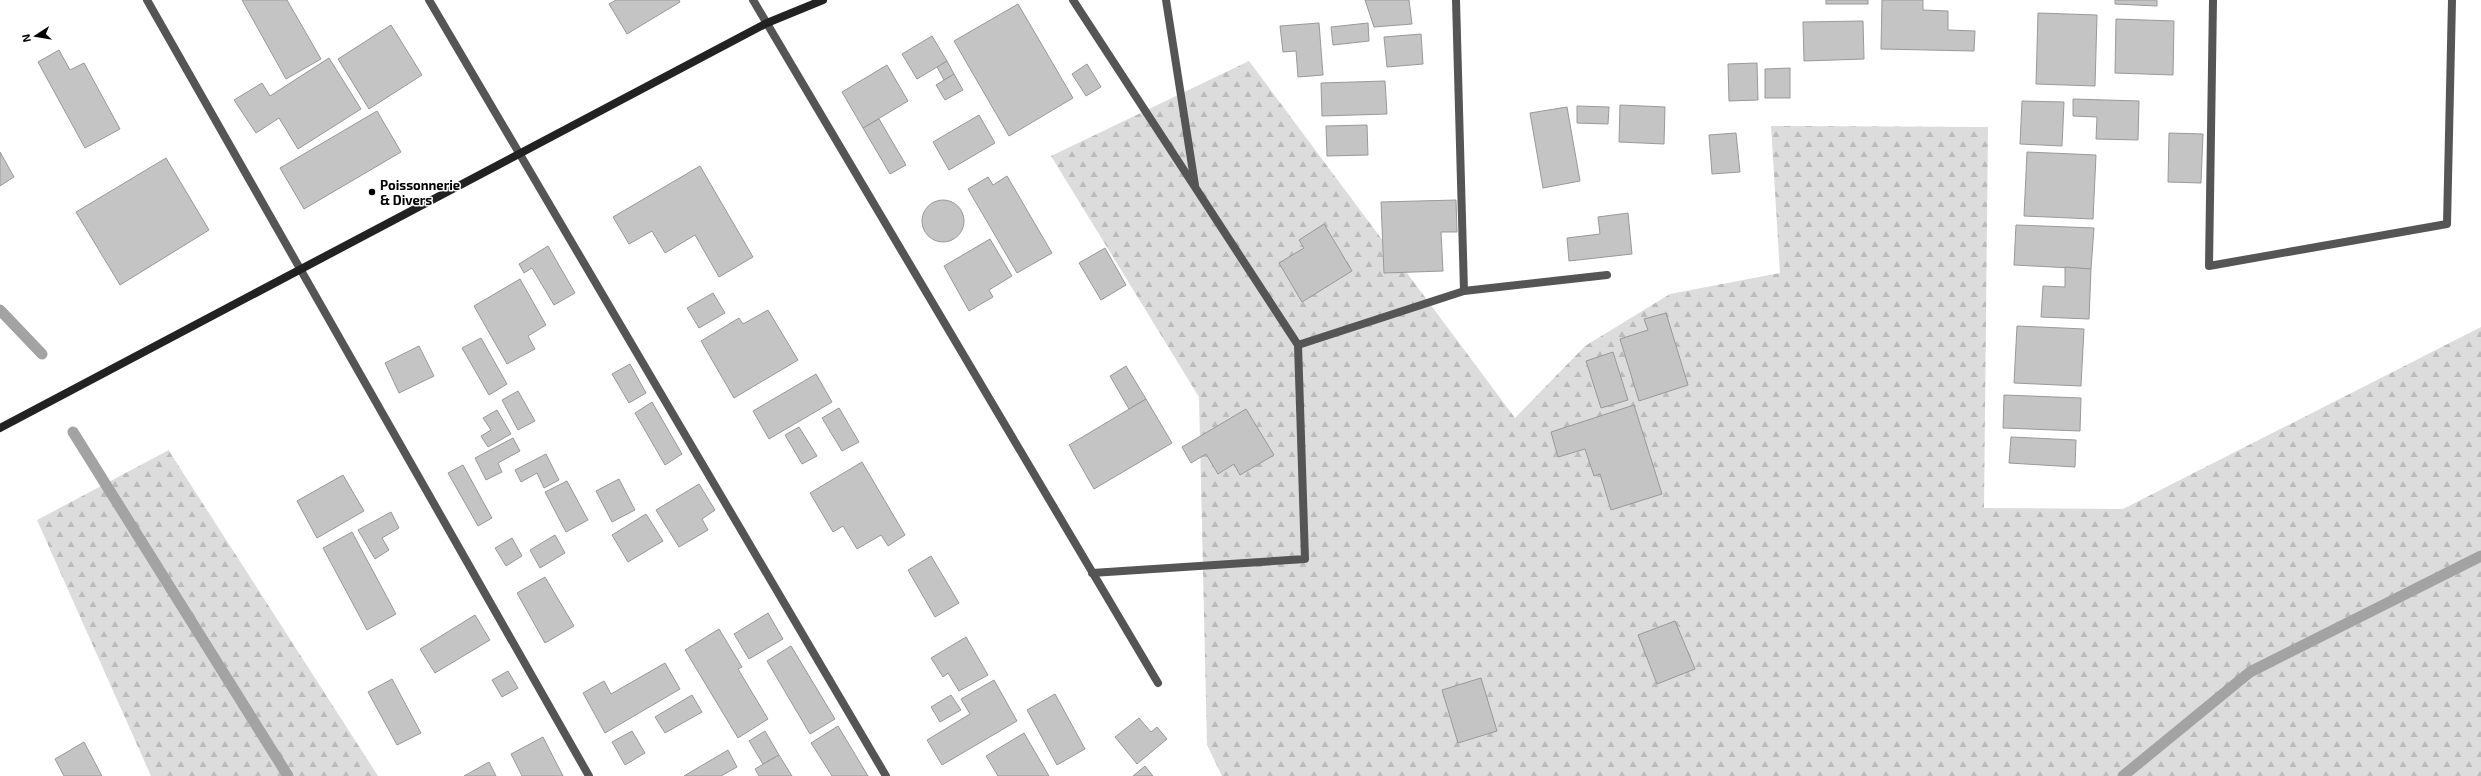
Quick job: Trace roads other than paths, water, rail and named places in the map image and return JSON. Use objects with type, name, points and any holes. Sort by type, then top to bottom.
[{"type":"main road","points":[[0,428],[767,23],[822,0]]},
{"type":"street","points":[[147,0],[589,776]]},
{"type":"street","points":[[429,0],[886,776]]},
{"type":"street","points":[[753,0],[1158,683]]},
{"type":"street","points":[[1073,0],[1298,345],[1305,559],[1092,573]]},
{"type":"street","points":[[1166,0],[1195,188]]},
{"type":"street","points":[[1456,0],[1464,291]]},
{"type":"street","points":[[2213,0],[2209,266],[2447,224],[2452,0]]},
{"type":"street","points":[[1298,345],[1464,291],[1607,275]]},
{"type":"waterway","points":[[0,310],[42,354]]},
{"type":"waterway","points":[[73,432],[288,776]]},
{"type":"waterway","points":[[2123,776],[2250,672],[2481,556]]},
{"type":"place","name":"Poissonnerie & Divers","points":[[372,192]]}]
